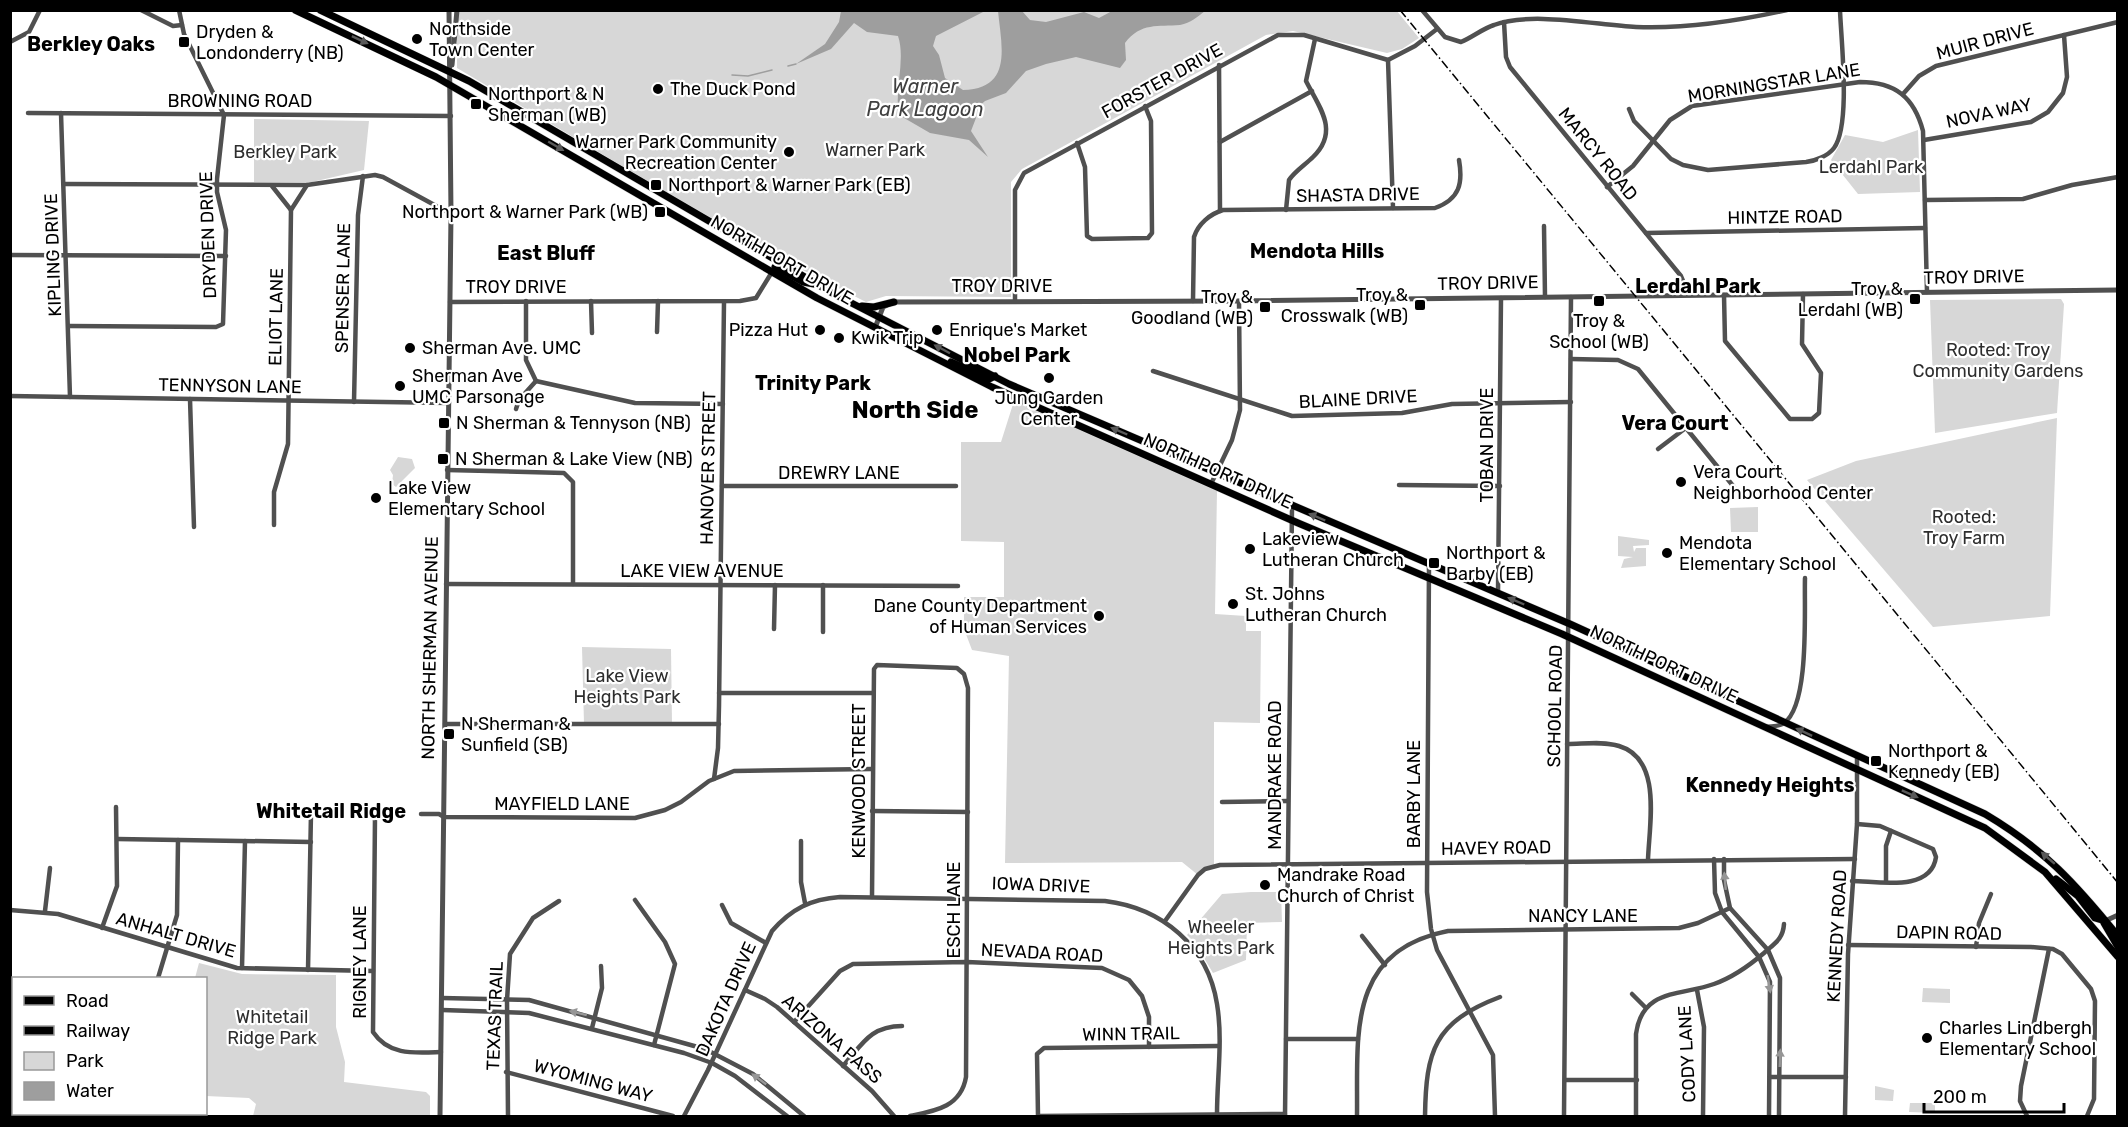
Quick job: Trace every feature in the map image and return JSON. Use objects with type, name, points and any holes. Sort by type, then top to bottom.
[{"type":"main road","name":"NORTHPORT DRIVE","points":[[295,10],[451,85],[803,282],[817,285],[995,376],[1292,507],[1570,624],[1985,814],[2017,833],[2059,867],[2118,936]]},
{"type":"main road","name":"NORTHPORT DRIVE","points":[[320,10],[451,73],[875,328],[939,360],[1211,485],[1569,637],[1985,828],[2045,872],[2118,957]]},
{"type":"main road","points":[[307,16],[328,14]]},
{"type":"main road","points":[[834,294],[868,307],[894,302]]},
{"type":"main road","points":[[939,360],[962,365],[988,379],[995,376]]},
{"type":"main road","points":[[2045,872],[2069,888],[2095,918],[2105,921],[2106,928],[2118,947]]},
{"type":"street","points":[[10,42],[29,32],[40,10]]},
{"type":"street","points":[[141,10],[173,26],[182,25]]},
{"type":"street","points":[[178,10],[182,25],[224,115]]},
{"type":"street","name":"NORTH SHERMAN AVENUE","points":[[440,1116],[451,214],[449,10]]},
{"type":"street","name":"NORTH SHERMAN AVENUE","points":[[451,73],[456,44],[457,10]]},
{"type":"street","points":[[1422,10],[1448,39],[1461,42],[1493,25],[1504,22],[1536,20],[1637,27],[1724,22],[1787,10]]},
{"type":"street","points":[[1629,108],[1634,121],[1679,164],[1699,169],[1810,162],[1831,151],[1839,138],[1842,125],[1840,10]]},
{"type":"street","name":"MARCY ROAD","points":[[1504,22],[1506,57],[1510,67],[1681,276],[1689,295]]},
{"type":"street","name":"MUIR DRIVE","points":[[1903,94],[1919,76],[1936,66],[2118,22]]},
{"type":"street","points":[[1393,208],[1388,60],[1415,46],[1437,29]]},
{"type":"street","name":"FORSTER DRIVE","points":[[1016,302],[1017,182],[1024,172],[1278,35],[1295,34],[1388,60]]},
{"type":"street","name":"NOVA WAY","points":[[1924,140],[2031,122],[2048,112],[2063,93],[2067,77],[2064,35]]},
{"type":"street","points":[[1287,210],[1289,180],[1321,149],[1328,132],[1324,112],[1306,77],[1316,39]]},
{"type":"street","points":[[1193,301],[1194,237],[1206,219],[1220,211],[1219,65]]},
{"type":"street","name":"MORNINGSTAR LANE","points":[[1607,186],[1633,166],[1676,115],[1692,106],[1842,84],[1874,82],[1903,94]]},
{"type":"street","points":[[1219,142],[1312,91]]},
{"type":"street","points":[[1903,94],[1913,104],[1919,116],[1924,140],[1927,292]]},
{"type":"street","points":[[1077,143],[1085,167],[1085,232],[1090,239],[1144,240],[1151,235],[1152,121],[1145,106]]},
{"type":"street","name":"BROWNING ROAD","points":[[28,113],[451,116]]},
{"type":"street","name":"KIPLING DRIVE","points":[[60,113],[70,397]]},
{"type":"street","name":"DRYDEN DRIVE","points":[[69,326],[216,327],[223,324],[226,230],[217,186],[224,115]]},
{"type":"street","name":"SHASTA DRIVE","points":[[1220,211],[1435,208],[1451,200],[1457,194],[1462,177],[1459,160]]},
{"type":"street","points":[[63,184],[272,186],[307,185],[363,176],[383,177],[451,214]]},
{"type":"street","name":"SPENSER LANE","points":[[354,402],[358,215],[363,176]]},
{"type":"street","points":[[1925,200],[2023,199],[2072,185],[2118,177]]},
{"type":"street","points":[[272,186],[291,210],[307,185]]},
{"type":"street","name":"ELIOT LANE","points":[[274,525],[274,492],[288,444],[291,210]]},
{"type":"street","points":[[1544,226],[1545,297]]},
{"type":"street","name":"HINTZE ROAD","points":[[1646,233],[1925,228]]},
{"type":"street","points":[[10,255],[226,256]]},
{"type":"street","name":"TROY DRIVE","points":[[450,302],[724,302],[756,298],[775,267]]},
{"type":"street","name":"TROY DRIVE","points":[[894,302],[1239,301],[2118,290]]},
{"type":"street","points":[[1724,295],[1725,341],[1786,415],[1801,420],[1812,419],[1819,413],[1822,377],[1820,367],[1802,344],[1803,294]]},
{"type":"street","name":"SCHOOL ROAD","points":[[1564,1116],[1571,297]]},
{"type":"street","name":"TOBAN DRIVE","points":[[1498,593],[1501,298]]},
{"type":"street","points":[[526,301],[526,360],[536,381],[548,386],[635,403],[723,404]]},
{"type":"street","points":[[591,301],[592,333]]},
{"type":"street","points":[[657,332],[658,301]]},
{"type":"street","points":[[1211,485],[1237,426],[1240,399],[1239,301]]},
{"type":"street","name":"HANOVER STREET","points":[[714,779],[719,724],[724,302]]},
{"type":"street","points":[[875,328],[885,306],[894,302]]},
{"type":"street","points":[[1571,359],[1618,360],[1638,369],[1734,487]]},
{"type":"street","name":"BLAINE DRIVE","points":[[1153,371],[1286,415],[1389,414],[1452,404],[1571,402]]},
{"type":"street","points":[[516,409],[519,400],[536,381]]},
{"type":"street","name":"TENNYSON LANE","points":[[10,396],[449,403]]},
{"type":"street","points":[[190,399],[194,527]]},
{"type":"street","points":[[1658,449],[1687,427]]},
{"type":"street","points":[[447,470],[564,473],[570,476],[573,482],[573,584]]},
{"type":"street","points":[[1399,485],[1500,486]]},
{"type":"street","name":"DREWRY LANE","points":[[722,486],[957,486]]},
{"type":"street","name":"MANDRAKE ROAD","points":[[1285,1115],[1292,507]]},
{"type":"street","name":"BARBY LANE","points":[[1430,564],[1427,898],[1432,935],[1442,964],[1493,1055],[1495,1116]]},
{"type":"street","points":[[1764,727],[1785,723],[1793,710],[1803,684],[1804,578]]},
{"type":"street","name":"LAKE VIEW AVENUE","points":[[446,584],[958,586]]},
{"type":"street","points":[[774,629],[775,585]]},
{"type":"street","points":[[823,632],[824,585]]},
{"type":"street","name":"ESCH LANE","points":[[875,666],[949,666],[964,674],[968,688],[965,1082],[959,1096],[953,1102],[935,1111],[910,1116]]},
{"type":"street","name":"KENWOOD STREET","points":[[872,897],[875,666]]},
{"type":"street","points":[[719,693],[873,693]]},
{"type":"street","points":[[445,724],[719,724]]},
{"type":"street","points":[[1567,744],[1617,745],[1637,756],[1645,769],[1649,785],[1648,860]]},
{"type":"street","name":"KENNEDY ROAD","points":[[1845,1116],[1848,945],[1857,824],[1857,756]]},
{"type":"street","name":"MAYFIELD LANE","points":[[421,814],[439,814],[444,817],[635,818],[665,810],[714,779],[734,771],[872,769]]},
{"type":"street","points":[[1222,802],[1288,801]]},
{"type":"street","points":[[102,928],[117,886],[116,807]]},
{"type":"street","points":[[872,811],[968,812]]},
{"type":"street","points":[[308,970],[311,813]]},
{"type":"street","name":"RIGNEY LANE","points":[[375,816],[373,1032],[378,1039],[395,1051],[441,1052]]},
{"type":"street","points":[[1852,881],[1921,879],[1935,862],[1935,853],[1891,831],[1875,825],[1857,824]]},
{"type":"street","points":[[1886,881],[1886,846],[1891,831]]},
{"type":"street","points":[[117,839],[311,842]]},
{"type":"street","points":[[158,977],[177,915],[178,840]]},
{"type":"street","points":[[242,969],[245,841]]},
{"type":"street","points":[[801,841],[801,882],[806,903]]},
{"type":"street","points":[[1714,859],[1715,893],[1722,912],[1759,957],[1768,975],[1771,996],[1769,1116]]},
{"type":"street","points":[[1724,859],[1724,880],[1730,908],[1768,950],[1780,978],[1779,1116]]},
{"type":"street","name":"HAVEY ROAD","points":[[1165,921],[1195,879],[1205,869],[1220,865],[1855,859]]},
{"type":"street","points":[[45,911],[50,868]]},
{"type":"street","points":[[1976,946],[1979,923],[1990,894]]},
{"type":"street","name":"IOWA DRIVE","points":[[806,903],[823,898],[872,897],[1105,901],[1133,906],[1165,921],[1191,945],[1210,979],[1217,1006],[1217,1114]]},
{"type":"street","points":[[635,900],[665,942],[675,964],[654,1045]]},
{"type":"street","name":"TEXAS TRAIL","points":[[508,1116],[506,1071],[508,963],[514,944],[538,913],[559,901]]},
{"type":"street","name":"DAKOTA DRIVE","points":[[684,1116],[712,1063],[772,931],[788,913],[806,903]]},
{"type":"street","points":[[722,905],[731,923],[766,943]]},
{"type":"street","name":"NANCY LANE","points":[[1357,1116],[1360,1014],[1365,998],[1385,965],[1402,949],[1432,935],[1448,931],[1679,928],[1698,923],[1730,908]]},
{"type":"street","name":"ANHALT DRIVE","points":[[10,910],[45,911],[242,969],[373,971]]},
{"type":"street","points":[[2105,921],[2118,915]]},
{"type":"street","points":[[1636,1116],[1638,1023],[1646,1008],[1659,998],[1697,990],[1716,983],[1759,957],[1783,936],[1784,924]]},
{"type":"street","points":[[1362,936],[1385,965]]},
{"type":"street","name":"DAPIN ROAD","points":[[1848,945],[2049,949]]},
{"type":"street","points":[[2027,1116],[2020,1101],[2021,1086],[2049,949],[2059,952],[2072,964],[2094,995],[2094,1099],[2087,1116]]},
{"type":"street","name":"NEVADA ROAD","points":[[794,1022],[840,971],[854,964],[967,962],[1079,966],[1113,971],[1137,988],[1147,1006],[1149,1047]]},
{"type":"street","points":[[591,1028],[603,980],[601,966]]},
{"type":"street","name":"ARIZONA PASS","points":[[745,990],[765,999],[794,1022],[872,1091],[894,1116]]},
{"type":"street","name":"CODY LANE","points":[[1697,990],[1704,1028],[1703,1116]]},
{"type":"street","points":[[1632,994],[1646,1008]]},
{"type":"street","points":[[1425,1116],[1426,1073],[1435,1047],[1448,1029],[1470,1012],[1500,997]]},
{"type":"street","points":[[442,998],[507,998],[595,1017],[716,1053],[753,1074],[804,1116]]},
{"type":"street","points":[[442,1010],[529,1013],[654,1045],[712,1063],[758,1092],[787,1116]]},
{"type":"street","points":[[843,1066],[875,1031],[884,1027],[902,1026]]},
{"type":"street","points":[[1286,1039],[1358,1039]]},
{"type":"street","name":"WINN TRAIL","points":[[1038,1116],[1037,1054],[1044,1048],[1218,1046]]},
{"type":"street","name":"WYOMING WAY","points":[[506,1071],[673,1116]]},
{"type":"street","points":[[1770,1077],[1846,1077]]},
{"type":"street","points":[[1565,1080],[1636,1080]]},
{"type":"street","points":[[1038,1116],[1285,1115]]},
{"type":"green space","name":"Warner Park","points":[[1396,10],[1419,38],[1402,49],[1387,53],[1293,31],[1266,35],[1022,169],[1011,182],[1011,297],[886,296],[866,302],[763,250],[457,68],[457,11]]},
{"type":"green space","name":"Berkley Park","points":[[254,119],[369,121],[364,170],[312,182],[254,182]]},
{"type":"green space","name":"Lerdahl Park","points":[[1918,130],[1920,192],[1858,194],[1831,160],[1845,135],[1883,142]]},
{"type":"green space","name":"Rooted: Troy Community Gardens","points":[[2061,299],[2064,304],[2057,413],[1935,433],[1930,300]]},
{"type":"green space","points":[[1014,401],[1217,490],[1215,614],[1246,616],[1246,631],[1261,631],[1260,723],[1214,722],[1214,866],[1198,875],[1182,862],[1005,863],[1009,656],[972,650],[964,629],[964,597],[1004,597],[1004,542],[961,541],[961,442],[1001,442]]},
{"type":"green space","name":"Rooted: Troy Farm","points":[[2057,418],[2050,616],[1933,627],[1807,480],[1856,461]]},
{"type":"green space","points":[[398,457],[412,459],[415,468],[396,487],[392,484],[393,475],[390,470]]},
{"type":"green space","points":[[1758,507],[1758,532],[1731,532],[1730,508]]},
{"type":"green space","points":[[1618,536],[1649,540],[1649,545],[1633,546],[1634,552],[1636,548],[1646,548],[1646,566],[1621,568],[1624,559],[1633,557],[1618,556]]},
{"type":"green space","name":"Lake View Heights Park","points":[[582,647],[671,649],[672,724],[584,724]]},
{"type":"green space","name":"Wheeler Heights Park","points":[[1281,892],[1282,922],[1247,923],[1246,960],[1213,973],[1195,943],[1187,935],[1222,894]]},
{"type":"green space","name":"Whitetail Ridge Park","points":[[199,963],[242,974],[336,975],[336,1027],[345,1062],[344,1082],[426,1092],[430,1096],[430,1116],[253,1116],[256,1104],[249,1098],[207,1096],[207,977],[195,977]]},
{"type":"green space","points":[[1923,988],[1950,989],[1950,1003],[1922,1002]]},
{"type":"green space","points":[[1875,1086],[1894,1090],[1893,1101],[1875,1100]]},
{"type":"green space","points":[[1910,1103],[1935,1103],[1935,1113],[1909,1112]]},
{"type":"water","name":"Warner Park Lagoon","points":[[841,11],[985,11],[936,36],[933,46],[939,55],[945,78],[963,90],[979,88],[990,82],[997,73],[1002,50],[998,11],[1022,11],[1030,20],[1046,22],[1084,12],[1099,18],[1112,11],[1205,11],[1194,20],[1184,24],[1150,27],[1131,36],[1125,43],[1126,60],[1120,68],[1076,57],[1026,71],[1006,93],[985,101],[975,110],[976,118],[971,131],[988,157],[969,140],[930,133],[899,115],[901,55],[898,36],[867,32],[854,23],[831,49],[796,64],[825,44],[839,22]]},
{"type":"waterway","points":[[788,66],[796,64]]},
{"type":"waterway","points":[[732,75],[748,76],[772,70]]},
{"type":"railway","points":[[1400,10],[2118,883]]},
{"type":"place","name":"Northside Town Center","points":[[417,39]]},
{"type":"place","name":"Dryden & Londonderry (NB)","points":[[184,42]]},
{"type":"place","name":"The Duck Pond","points":[[658,89]]},
{"type":"place","name":"Northport & N Sherman (WB)","points":[[476,104]]},
{"type":"place","name":"Warner Park Community Recreation Center","points":[[789,152]]},
{"type":"place","name":"Northport & Warner Park (EB)","points":[[656,185]]},
{"type":"place","name":"Northport & Warner Park (WB)","points":[[660,212]]},
{"type":"place","name":"Troy & Lerdahl (WB)","points":[[1915,299]]},
{"type":"place","name":"Troy & School (WB)","points":[[1599,301]]},
{"type":"place","name":"Troy & Crosswalk (WB)","points":[[1420,305]]},
{"type":"place","name":"Troy & Goodland (WB)","points":[[1265,307]]},
{"type":"place","name":"Pizza Hut","points":[[820,330]]},
{"type":"place","name":"Enrique's Market","points":[[937,330]]},
{"type":"place","name":"Kwik Trip","points":[[839,338]]},
{"type":"place","name":"Sherman Ave. UMC","points":[[410,348]]},
{"type":"place","name":"Jung Garden Center","points":[[1049,378]]},
{"type":"place","name":"Sherman Ave UMC Parsonage","points":[[400,386]]},
{"type":"place","name":"N Sherman & Tennyson (NB)","points":[[444,423]]},
{"type":"place","name":"N Sherman & Lake View (NB)","points":[[443,459]]},
{"type":"place","name":"Vera Court Neighborhood Center","points":[[1681,482]]},
{"type":"place","name":"Lake View Elementary School","points":[[376,498]]},
{"type":"place","name":"Lakeview Lutheran Church","points":[[1250,549]]},
{"type":"place","name":"Mendota Elementary School","points":[[1667,553]]},
{"type":"place","name":"Northport & Barby (EB)","points":[[1434,563]]},
{"type":"place","name":"St. Johns Lutheran Church","points":[[1233,604]]},
{"type":"place","name":"Dane County Department of Human Services","points":[[1099,616]]},
{"type":"place","name":"N Sherman & Sunfield (SB)","points":[[449,734]]},
{"type":"place","name":"Northport & Kennedy (EB)","points":[[1876,761]]},
{"type":"place","name":"Mandrake Road Church of Christ","points":[[1265,885]]},
{"type":"place","name":"Charles Lindbergh Elementary School","points":[[1927,1038]]},
{"type":"district","name":"Berkley Oaks","points":[[91,44]]},
{"type":"district","name":"Mendota Hills","points":[[1317,251]]},
{"type":"district","name":"East Bluff","points":[[546,253]]},
{"type":"district","name":"Lerdahl Park","points":[[1698,286]]},
{"type":"district","name":"Nobel Park","points":[[1017,355]]},
{"type":"district","name":"Trinity Park","points":[[813,383]]},
{"type":"district","name":"North Side","points":[[915,410]]},
{"type":"district","name":"Vera Court","points":[[1675,423]]},
{"type":"district","name":"Kennedy Heights","points":[[1770,785]]},
{"type":"district","name":"Whitetail Ridge","points":[[331,811]]}]
